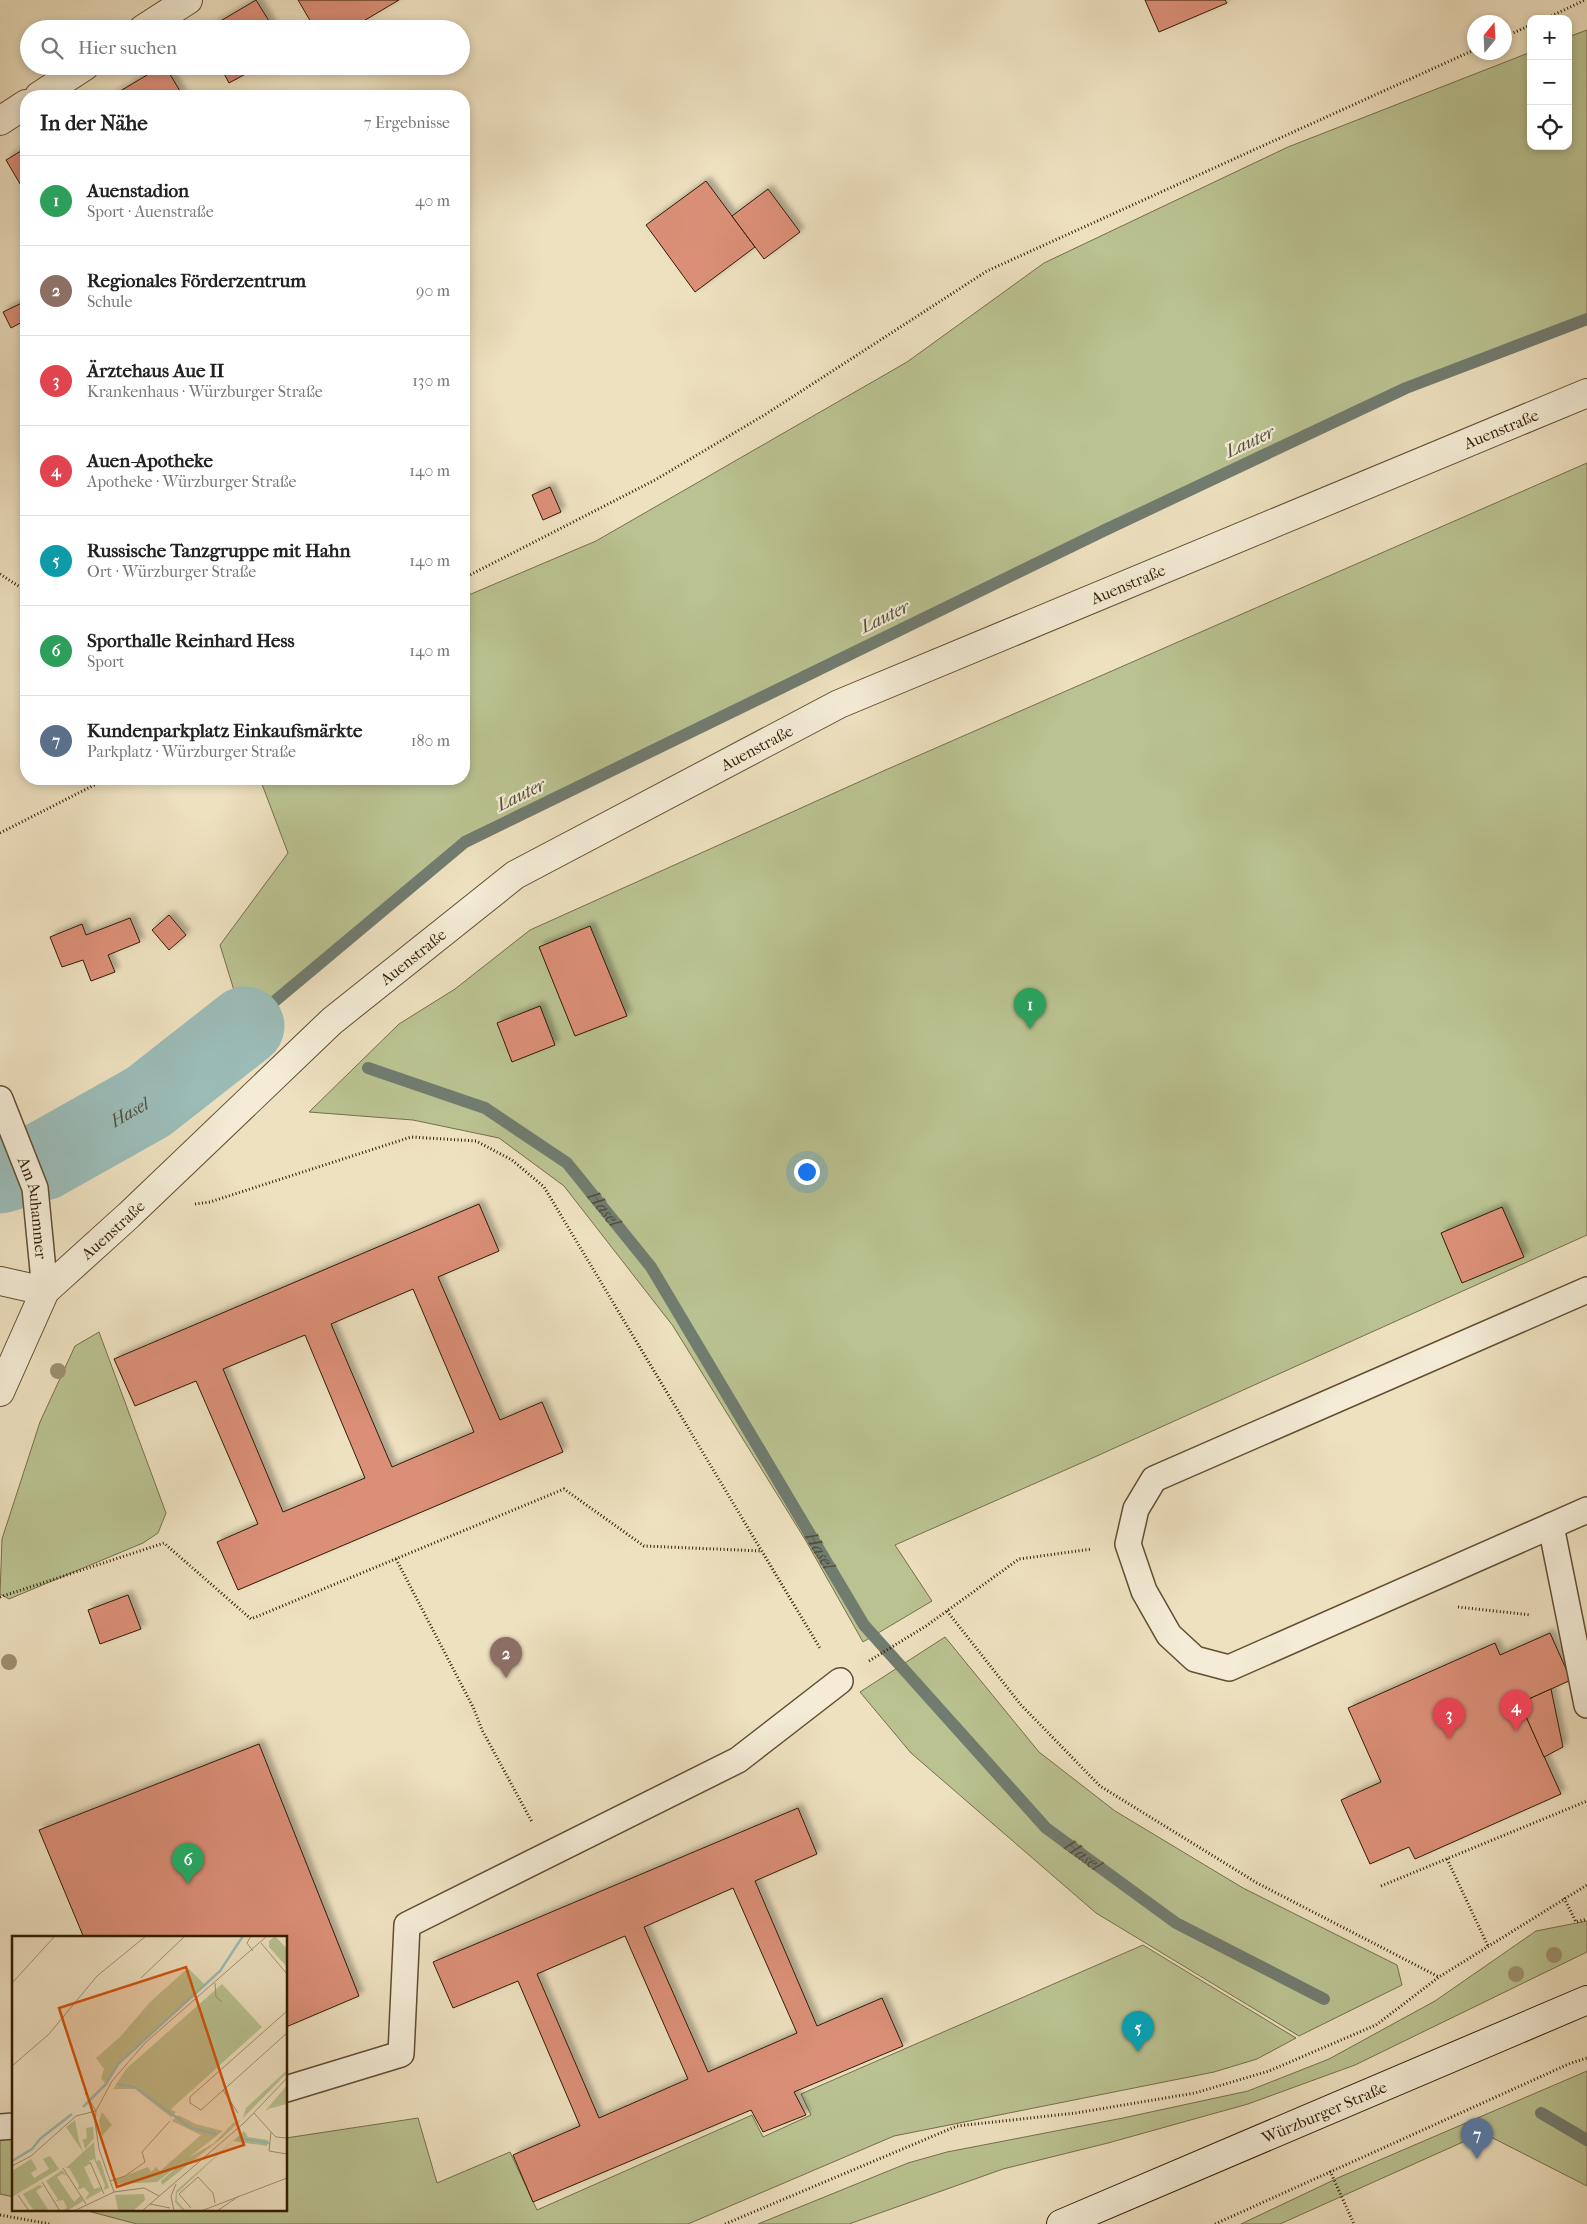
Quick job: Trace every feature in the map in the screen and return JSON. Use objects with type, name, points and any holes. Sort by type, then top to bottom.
[{"type":"street","points":[[158,20],[188,0]]},
{"type":"street","points":[[48,90],[71,75]]},
{"type":"street","points":[[0,121],[20,108]]},
{"type":"street","name":"Auenstraße","points":[[45,1291],[129,1215],[332,1021],[515,875],[839,704],[1587,394]]},
{"type":"street","points":[[0,1281],[45,1291],[0,1392]]},
{"type":"street","name":"Würzburger Straße","points":[[1061,2224],[1587,2000]]},
{"type":"lane","name":"Am Auhammer","points":[[0,1099],[35,1188],[45,1291]]},
{"type":"lane","points":[[1587,1290],[1154,1480],[1136,1509],[1128,1544],[1144,1592],[1169,1635],[1195,1659],[1229,1668],[1587,1510]]},
{"type":"lane","points":[[1550,1526],[1587,1705]]},
{"type":"lane","points":[[288,2088],[401,2054],[407,1925],[738,1760],[840,1681]]},
{"type":"path","points":[[1553,15],[1585,0]]},
{"type":"path","points":[[1512,33],[1527,27]]},
{"type":"path","points":[[470,575],[655,480],[766,414],[987,271],[1467,53]]},
{"type":"path","points":[[0,574],[20,587]]},
{"type":"path","points":[[0,833],[94,785]]},
{"type":"path","points":[[192,1205],[210,1202],[411,1136],[476,1141],[512,1160],[544,1187],[840,1681],[947,1612],[1019,1558],[1128,1544]]},
{"type":"path","points":[[0,1597],[164,1543],[251,1619],[564,1489],[644,1546],[762,1552]]},
{"type":"path","points":[[396,1559],[474,1707],[482,1730],[549,1854]]},
{"type":"path","points":[[1452,1607],[1569,1619]]},
{"type":"path","points":[[947,1612],[1021,1705],[1100,1786],[1256,1883],[1439,1977]]},
{"type":"path","points":[[1380,1886],[1587,1801]]},
{"type":"path","points":[[1447,1859],[1488,1946]]},
{"type":"path","points":[[725,2224],[957,2126],[1076,2113],[1195,2093],[1270,2071],[1376,2025],[1439,1977],[1587,1885]]},
{"type":"path","points":[[1564,1898],[1576,1922],[1587,1919]]},
{"type":"path","points":[[1215,2224],[1571,2063],[1587,2058]]},
{"type":"path","points":[[1330,2171],[1354,2224]]},
{"type":"path","points":[[0,2215],[50,2224]]},
{"type":"green space","points":[[1587,30],[1587,319],[1406,388],[1103,531],[465,842],[245,1026],[220,945],[288,853],[262,785],[470,785],[470,594],[596,541],[907,362],[1044,263],[1288,147],[1527,54],[1527,150],[1572,150],[1572,36]]},
{"type":"green space","points":[[1587,463],[1587,1235],[895,1545],[932,1601],[863,1642],[806,1541],[673,1326],[564,1186],[499,1138],[413,1120],[309,1112],[399,1024],[455,989],[530,930],[881,772]]},
{"type":"green space","points":[[99,1332],[166,1513],[158,1533],[143,1543],[9,1599],[0,1594],[2,1539],[40,1422],[75,1346]]},
{"type":"green space","points":[[945,1637],[1039,1752],[1115,1811],[1243,1888],[1397,1965],[1402,1985],[1299,2036],[1096,1913],[911,1753],[860,1692]]},
{"type":"green space","points":[[1587,1921],[1587,1952],[1355,2065],[1248,2104],[1108,2143],[1003,2169],[849,2224],[758,2224],[908,2163],[947,2152],[1123,2118],[1248,2091],[1329,2059],[1435,2001],[1536,1931]]},
{"type":"green space","points":[[1143,1945],[1296,2038],[1257,2059],[1214,2072],[894,2136],[688,2224],[137,2224],[92,2212],[288,2212],[288,2138],[418,2118],[437,2183],[510,2152],[537,2210],[752,2115],[763,2137],[811,2115],[801,2094]]},
{"type":"green space","points":[[1587,2071],[1587,2186],[1483,2133],[1280,2224],[1241,2224],[1340,2177]]},
{"type":"green space","points":[[12,2138],[12,2197],[0,2194],[0,2141]]},
{"type":"building","points":[[256,0],[268,20],[222,20]]},
{"type":"building","points":[[298,0],[399,0],[365,20],[310,20]]},
{"type":"building","points":[[1145,0],[1225,0],[1227,3],[1159,32]]},
{"type":"building","points":[[147,75],[170,75],[179,90],[122,90]]},
{"type":"building","points":[[225,75],[244,75],[229,83]]},
{"type":"building","points":[[20,152],[20,184],[6,160]]},
{"type":"building","points":[[706,181],[755,247],[695,292],[646,225]]},
{"type":"building","points":[[768,189],[800,232],[764,259],[732,216]]},
{"type":"building","points":[[20,304],[20,323],[11,328],[3,312]]},
{"type":"building","points":[[550,487],[561,512],[543,520],[532,495]]},
{"type":"building","points":[[169,915],[186,935],[169,950],[152,930]]},
{"type":"building","points":[[130,918],[140,942],[108,955],[115,972],[91,981],[83,960],[62,967],[50,937],[82,924],[86,935]]},
{"type":"building","points":[[590,926],[627,1016],[575,1036],[539,947]]},
{"type":"building","points":[[540,1006],[555,1045],[512,1062],[497,1023]]},
{"type":"building","points":[[479,1204],[499,1251],[438,1277],[500,1420],[542,1402],[563,1452],[238,1590],[217,1542],[258,1524],[196,1381],[135,1406],[114,1359]],"holes":[[[413,1289],[474,1432],[392,1467],[331,1324]],[[305,1335],[365,1478],[283,1512],[223,1369]]]},
{"type":"building","points":[[1502,1207],[1524,1257],[1462,1283],[1441,1233]]},
{"type":"building","points":[[128,1595],[141,1629],[100,1644],[88,1610]]},
{"type":"building","points":[[1550,1633],[1571,1680],[1520,1703],[1561,1794],[1415,1859],[1409,1847],[1370,1864],[1341,1800],[1381,1782],[1348,1708],[1495,1643],[1500,1655]]},
{"type":"building","points":[[1551,1689],[1563,1747],[1544,1757],[1520,1703]]},
{"type":"building","points":[[259,1744],[359,1996],[288,2026],[288,1936],[83,1936],[39,1830]]},
{"type":"building","points":[[798,1808],[817,1854],[755,1881],[817,2026],[882,1998],[903,2046],[794,2092],[806,2115],[763,2132],[751,2110],[533,2202],[513,2155],[580,2126],[518,1981],[453,2008],[433,1962]],"holes":[[[733,1888],[797,2033],[708,2072],[644,1927]],[[625,1936],[688,2079],[599,2118],[537,1974]]]},
{"type":"waterway","name":"Lauter","points":[[245,1026],[465,842],[1103,531],[1406,388],[1587,319]]},
{"type":"waterway","name":"Hasel","points":[[0,1174],[43,1161],[148,1102],[245,1026]]},
{"type":"waterway","name":"Hasel","points":[[368,1068],[485,1108],[567,1163],[651,1267],[864,1625],[1046,1828],[1176,1923],[1324,1999]]},
{"type":"waterway","name":"Hasel","points":[[1541,2113],[1587,2140]]},
{"type":"place","name":"Auenstadion","points":[[1030,1029]]},
{"type":"place","name":"Regionales Förderzentrum","points":[[506,1678]]},
{"type":"place","name":"Auen-Apotheke","points":[[1516,1731]]},
{"type":"place","name":"Ärztehaus Aue II","points":[[1449,1739]]},
{"type":"place","name":"Sporthalle Reinhard Hess","points":[[188,1884]]},
{"type":"place","name":"Russische Tanzgruppe mit Hahn","points":[[1138,2052]]},
{"type":"place","name":"Kundenparkplatz Einkaufsmärkte","points":[[1477,2159]]}]
